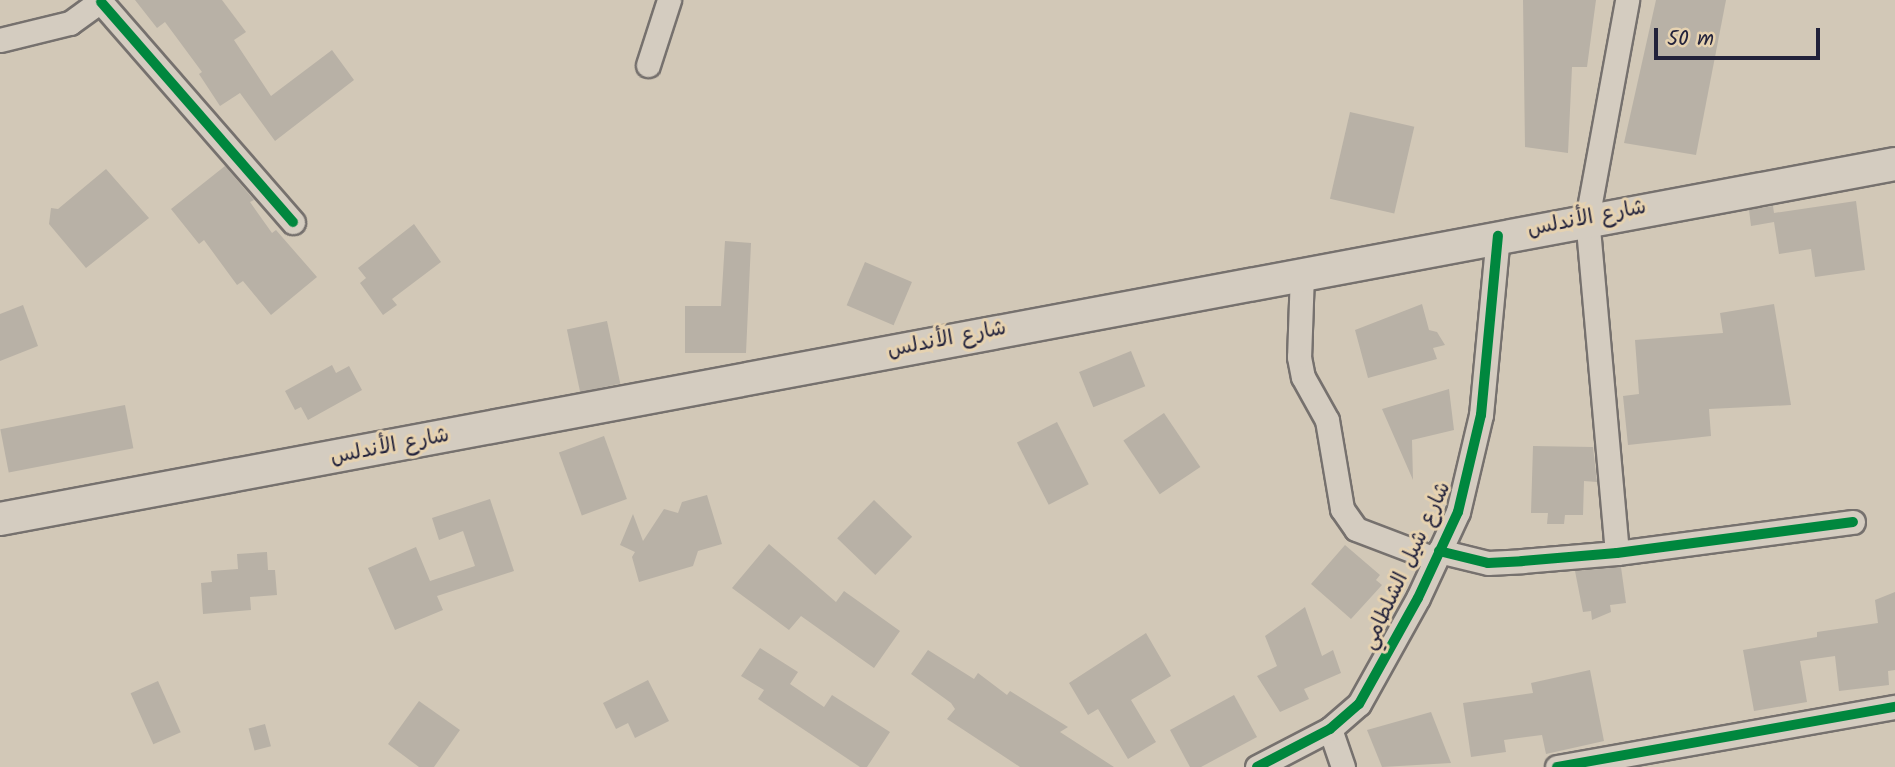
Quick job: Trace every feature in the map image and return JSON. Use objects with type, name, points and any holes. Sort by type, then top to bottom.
[{"type":"main road","name":"شارع الأندلس","points":[[0,519],[1587,219],[1895,164]]},
{"type":"street","points":[[648,65],[669,0]]},
{"type":"street","points":[[1617,554],[1587,219],[1628,0]]},
{"type":"street","points":[[0,40],[62,26],[102,1],[293,222]]},
{"type":"street","name":"شارع شيل الشلطامي","points":[[1256,767],[1330,729],[1359,704],[1458,512],[1473,463],[1498,236]]},
{"type":"street","points":[[1302,273],[1299,357],[1303,377],[1327,420],[1342,509],[1356,529],[1437,555],[1488,563],[1617,554],[1853,522]]},
{"type":"street","points":[[1558,767],[1895,707]]},
{"type":"street","points":[[1330,729],[1343,767]]},
{"type":"building","points":[[135,0],[222,0],[246,32],[234,40],[271,96],[332,50],[354,80],[275,141],[240,93],[220,106],[199,74],[202,72],[165,22],[157,28]]},
{"type":"building","points":[[1523,0],[1596,0],[1587,67],[1572,67],[1568,153],[1525,147]]},
{"type":"building","points":[[1656,0],[1726,0],[1696,155],[1624,143]]},
{"type":"building","points":[[1350,112],[1414,127],[1394,214],[1330,199]]},
{"type":"building","points":[[225,166],[254,200],[250,202],[272,233],[276,230],[317,277],[271,315],[243,281],[237,285],[204,240],[199,244],[171,209]]},
{"type":"building","points":[[106,169],[149,218],[86,268],[49,224],[51,208],[58,209]]},
{"type":"building","points":[[1856,201],[1865,270],[1815,277],[1811,249],[1779,254],[1774,222],[1751,226],[1749,210],[1773,206],[1774,213]]},
{"type":"building","points":[[414,224],[441,262],[392,299],[397,305],[383,315],[360,283],[366,278],[358,268]]},
{"type":"building","points":[[725,241],[751,243],[746,353],[685,353],[685,306],[721,306]]},
{"type":"building","points":[[865,262],[912,282],[894,325],[847,305]]},
{"type":"building","points":[[1422,304],[1429,330],[1437,332],[1445,345],[1433,348],[1437,359],[1368,378],[1355,330]]},
{"type":"building","points":[[1774,304],[1791,405],[1709,409],[1711,436],[1628,445],[1623,396],[1639,394],[1635,340],[1723,333],[1720,313]]},
{"type":"building","points":[[23,305],[38,346],[0,361],[0,314]]},
{"type":"building","points":[[607,321],[620,384],[580,392],[567,330]]},
{"type":"building","points":[[1131,351],[1145,386],[1093,407],[1079,372]]},
{"type":"building","points":[[332,365],[336,373],[349,366],[362,390],[308,420],[301,407],[295,410],[285,391]]},
{"type":"building","points":[[1449,389],[1454,430],[1412,440],[1413,480],[1382,409]]},
{"type":"building","points":[[125,405],[133,448],[9,472],[0,429]]},
{"type":"building","points":[[1164,413],[1200,467],[1160,494],[1123,440]]},
{"type":"building","points":[[1057,422],[1089,484],[1049,505],[1017,442]]},
{"type":"building","points":[[604,436],[627,499],[582,515],[559,452]]},
{"type":"building","points":[[1533,446],[1593,447],[1597,482],[1584,481],[1583,515],[1565,515],[1564,524],[1547,524],[1548,513],[1531,513]]},
{"type":"building","points":[[707,495],[722,544],[698,551],[693,566],[639,582],[632,557],[635,552],[620,545],[633,514],[643,541],[664,509],[678,513],[682,502]]},
{"type":"building","points":[[490,499],[514,571],[437,596],[443,610],[395,630],[368,568],[416,547],[430,581],[475,566],[463,531],[439,540],[432,518]]},
{"type":"building","points":[[874,500],[912,537],[875,575],[837,538]]},
{"type":"building","points":[[769,544],[836,602],[844,591],[900,631],[874,668],[801,616],[789,630],[732,588]]},
{"type":"building","points":[[1345,545],[1380,575],[1376,580],[1382,585],[1351,619],[1311,584]]},
{"type":"building","points":[[267,552],[268,570],[275,570],[277,595],[250,597],[251,610],[203,614],[201,583],[212,582],[211,571],[238,569],[237,554]]},
{"type":"building","points":[[1621,567],[1626,603],[1610,605],[1611,612],[1592,620],[1591,611],[1583,612],[1575,571]]},
{"type":"building","points":[[1895,592],[1895,670],[1888,671],[1889,685],[1839,691],[1835,656],[1800,661],[1807,702],[1754,711],[1743,650],[1817,637],[1817,632],[1878,623],[1875,600]]},
{"type":"building","points":[[1305,607],[1322,656],[1333,650],[1341,673],[1304,689],[1309,699],[1280,712],[1257,676],[1277,666],[1265,636]]},
{"type":"building","points":[[1146,633],[1171,676],[1131,700],[1156,742],[1128,759],[1098,709],[1088,715],[1069,683]]},
{"type":"building","points":[[760,648],[798,672],[790,684],[824,707],[832,695],[890,732],[867,767],[860,767],[758,699],[764,690],[741,676]]},
{"type":"building","points":[[928,650],[974,679],[978,673],[1007,695],[1010,691],[1068,727],[1060,732],[1114,767],[1020,767],[947,719],[955,709],[951,703],[911,674]]},
{"type":"building","points":[[1590,670],[1604,741],[1546,754],[1542,735],[1504,740],[1506,752],[1471,757],[1463,703],[1533,693],[1531,683]]},
{"type":"building","points":[[648,680],[669,721],[635,738],[628,723],[616,729],[603,703]]},
{"type":"building","points":[[158,681],[181,732],[153,744],[131,693]]},
{"type":"building","points":[[1234,695],[1257,737],[1201,767],[1190,767],[1170,730]]},
{"type":"building","points":[[419,701],[460,730],[434,767],[419,767],[388,744]]},
{"type":"building","points":[[1431,712],[1451,763],[1382,767],[1367,730]]},
{"type":"building","points":[[265,724],[271,746],[255,751],[249,728]]},
{"type":"cycle path","points":[[101,2],[293,222]]},
{"type":"cycle path","points":[[1257,767],[1330,729],[1359,704],[1418,598],[1458,512],[1481,415],[1498,236]]},
{"type":"cycle path","points":[[1439,551],[1488,563],[1522,561],[1617,553],[1853,522]]},
{"type":"cycle path","points":[[1557,767],[1895,707]]}]
